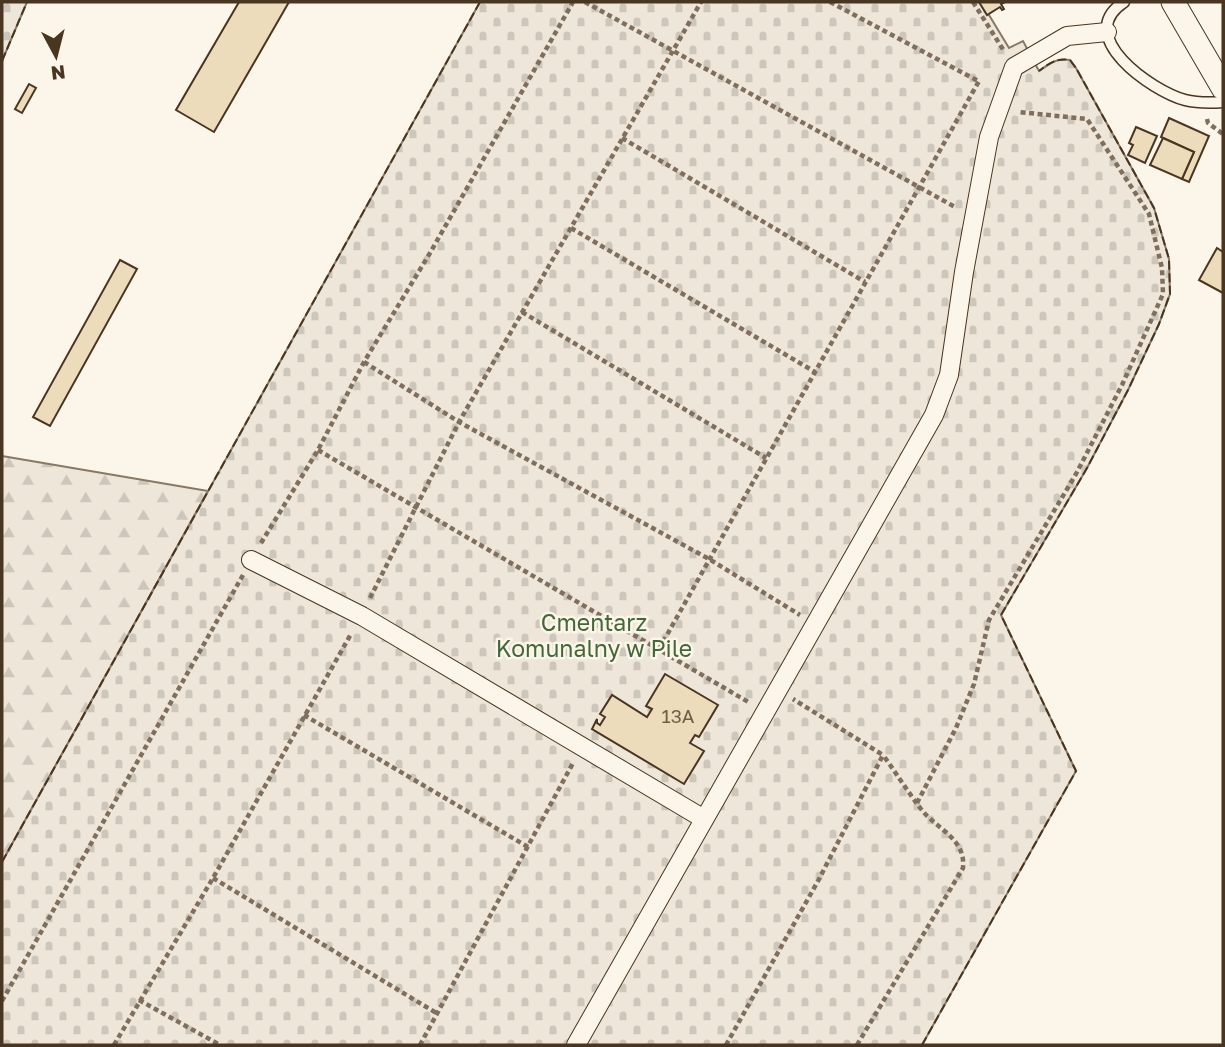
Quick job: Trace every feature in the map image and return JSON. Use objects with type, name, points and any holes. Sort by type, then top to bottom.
[{"type":"street","points":[[1173,2],[1223,89]]},
{"type":"street","points":[[576,1045],[934,415],[949,375],[989,137],[1014,67],[1067,36],[1107,32]]},
{"type":"street","points":[[251,560],[362,616],[704,820]]},
{"type":"lane","points":[[1124,2],[1111,14],[1107,32],[1124,64],[1159,89],[1184,99],[1203,103],[1223,102]]},
{"type":"path","points":[[2,1001],[251,560],[318,450],[364,362],[430,253],[573,2]]},
{"type":"path","points":[[584,2],[975,217]]},
{"type":"path","points":[[114,1045],[213,878],[362,616],[459,422],[701,2]]},
{"type":"path","points":[[830,2],[1004,92]]},
{"type":"path","points":[[973,2],[1014,67]]},
{"type":"path","points":[[659,649],[979,81]]},
{"type":"path","points":[[917,803],[956,728],[974,684],[989,620],[1076,474],[1122,385],[1163,294],[1162,268],[1149,214],[1087,120],[997,110]]},
{"type":"path","points":[[622,138],[865,282]]},
{"type":"path","points":[[571,228],[815,372]]},
{"type":"path","points":[[522,312],[766,458]]},
{"type":"path","points":[[364,362],[459,422],[709,559],[816,624]]},
{"type":"path","points":[[318,450],[765,712]]},
{"type":"path","points":[[778,690],[883,755],[923,812],[945,830],[964,858],[963,868],[857,1045]]},
{"type":"path","points":[[304,715],[528,846]]},
{"type":"path","points":[[419,1045],[582,748]]},
{"type":"path","points":[[726,1045],[818,881],[883,755]]},
{"type":"path","points":[[213,878],[438,1014]]},
{"type":"path","points":[[139,1000],[220,1045]]},
{"type":"green space","points":[[2,2],[27,2],[2,61]]},
{"type":"green space","name":"Cmentarz Komunalny w Pile","points":[[480,2],[1000,2],[986,10],[1009,48],[1023,41],[1039,71],[1053,62],[1070,60],[1154,208],[1169,259],[1170,294],[1128,390],[1087,468],[1001,615],[1076,771],[922,1045],[2,1045],[2,862]]},
{"type":"green space","points":[[2,456],[208,491],[2,862]]},
{"type":"building","points":[[239,2],[289,2],[214,132],[176,110]]},
{"type":"building","points":[[979,2],[1005,2],[1001,4],[1004,9],[1000,7],[987,15]]},
{"type":"building","points":[[29,84],[36,88],[22,113],[15,109]]},
{"type":"building","points":[[1169,118],[1209,136],[1189,182],[1182,179],[1194,152],[1161,137]]},
{"type":"building","points":[[1136,127],[1157,136],[1145,163],[1128,155],[1133,145],[1129,143]]},
{"type":"building","points":[[1163,138],[1194,152],[1182,179],[1150,165]]},
{"type":"building","points":[[1217,248],[1223,252],[1223,293],[1199,280]]},
{"type":"building","points":[[120,260],[137,269],[50,426],[33,417]]},
{"type":"building","points":[[665,674],[718,705],[699,737],[695,735],[690,743],[704,751],[684,784],[592,729],[597,719],[600,725],[605,717],[600,714],[612,695],[647,717],[652,709],[646,706]]},
{"type":"fence","points":[[2,61],[27,2]]},
{"type":"fence","points":[[2,862],[480,2]]},
{"type":"fence","points":[[922,1045],[1076,771],[1001,615],[1087,468],[1128,390],[1170,294],[1169,259],[1154,208],[1076,68],[1070,60],[1057,60],[1039,71]]}]
